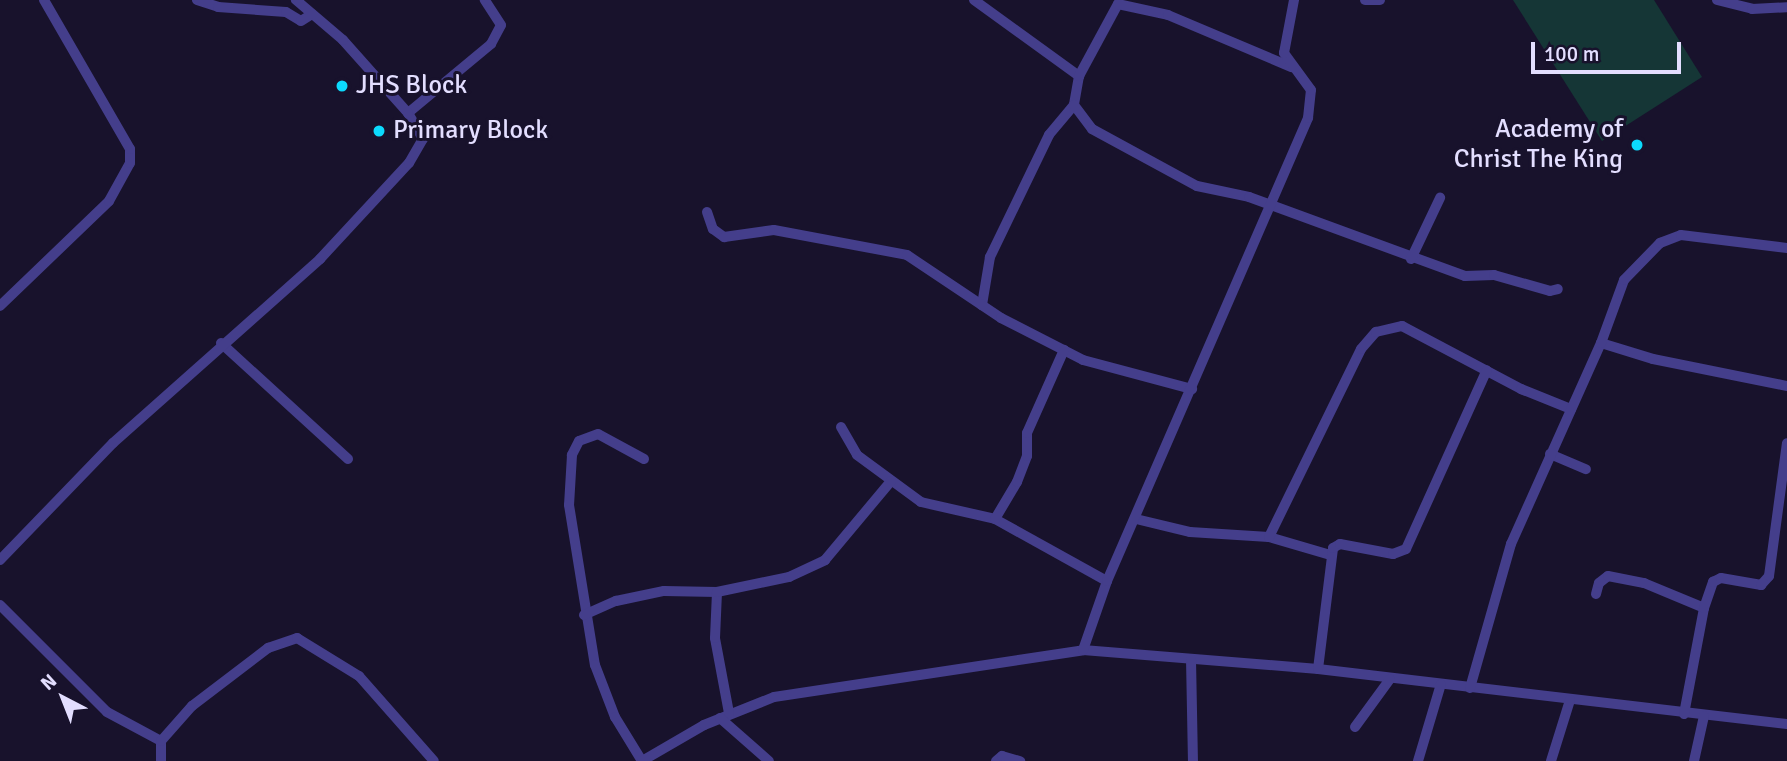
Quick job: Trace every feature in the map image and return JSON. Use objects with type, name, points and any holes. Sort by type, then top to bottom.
[{"type":"street","points":[[0,306],[109,201],[130,163],[130,149],[44,0]]},
{"type":"street","points":[[197,0],[218,7],[286,12],[301,21],[312,14]]},
{"type":"street","points":[[0,560],[113,443],[221,343],[320,259],[409,163],[423,139],[408,113],[343,40],[296,0]]},
{"type":"street","points":[[408,113],[491,44],[500,25],[485,0]]},
{"type":"street","points":[[974,0],[1079,76]]},
{"type":"street","points":[[1083,650],[1107,581],[1271,209],[1312,100],[1311,90],[1291,67],[1284,53],[1284,35],[1294,0]]},
{"type":"street","points":[[1365,0],[1380,0]]},
{"type":"street","points":[[1717,0],[1752,9],[1787,7]]},
{"type":"street","points":[[982,305],[990,257],[1049,135],[1074,105],[1079,76],[1118,4],[1168,15],[1291,67]]},
{"type":"street","points":[[1074,105],[1092,129],[1196,187],[1249,197],[1271,209],[1411,260],[1465,276],[1494,275],[1550,291],[1558,289]]},
{"type":"street","points":[[1411,260],[1440,198]]},
{"type":"street","points":[[707,212],[713,229],[724,237],[775,230],[906,255],[982,305],[1083,360],[1192,388]]},
{"type":"street","points":[[1470,688],[1511,544],[1601,343],[1624,280],[1660,243],[1681,235],[1787,248]]},
{"type":"street","points":[[1269,537],[1362,349],[1376,332],[1402,326],[1571,409]]},
{"type":"street","points":[[221,343],[348,459]]},
{"type":"street","points":[[1601,343],[1653,359],[1787,386]]},
{"type":"street","points":[[995,519],[1017,482],[1027,456],[1027,433],[1064,350]]},
{"type":"street","points":[[1318,669],[1330,555],[1340,544],[1392,554],[1406,549],[1487,370]]},
{"type":"street","points":[[841,427],[857,455],[921,502],[995,519],[1107,581]]},
{"type":"street","points":[[644,459],[598,434],[579,441],[572,455],[569,505],[584,615],[595,665],[615,717],[642,761],[725,715],[774,697],[1083,650],[1318,669],[1787,724]]},
{"type":"street","points":[[1684,714],[1704,608],[1713,582],[1721,578],[1761,585],[1769,576],[1787,443]]},
{"type":"street","points":[[1550,454],[1586,469]]},
{"type":"street","points":[[584,615],[615,601],[664,591],[717,592],[789,577],[825,560],[891,481]]},
{"type":"street","points":[[1136,519],[1190,532],[1269,537],[1330,555]]},
{"type":"street","points":[[1596,594],[1600,583],[1608,576],[1644,583],[1704,608]]},
{"type":"street","points":[[717,592],[715,638],[725,715],[769,761]]},
{"type":"street","points":[[0,605],[107,712],[161,741]]},
{"type":"street","points":[[161,761],[161,741],[192,706],[237,669],[268,648],[297,638],[359,676],[434,761]]},
{"type":"street","points":[[1191,659],[1193,761]]},
{"type":"street","points":[[1354,727],[1390,679]]},
{"type":"street","points":[[1418,761],[1441,684]]},
{"type":"street","points":[[1551,761],[1570,700]]},
{"type":"street","points":[[1694,761],[1704,716]]},
{"type":"street","points":[[996,761],[1002,756],[1020,761]]},
{"type":"green space","points":[[1513,0],[1654,0],[1702,77],[1602,141]]},
{"type":"place","name":"JHS Block","points":[[342,86]]},
{"type":"place","name":"Primary Block","points":[[379,131]]},
{"type":"place","name":"Academy of Christ The King","points":[[1637,145]]}]
